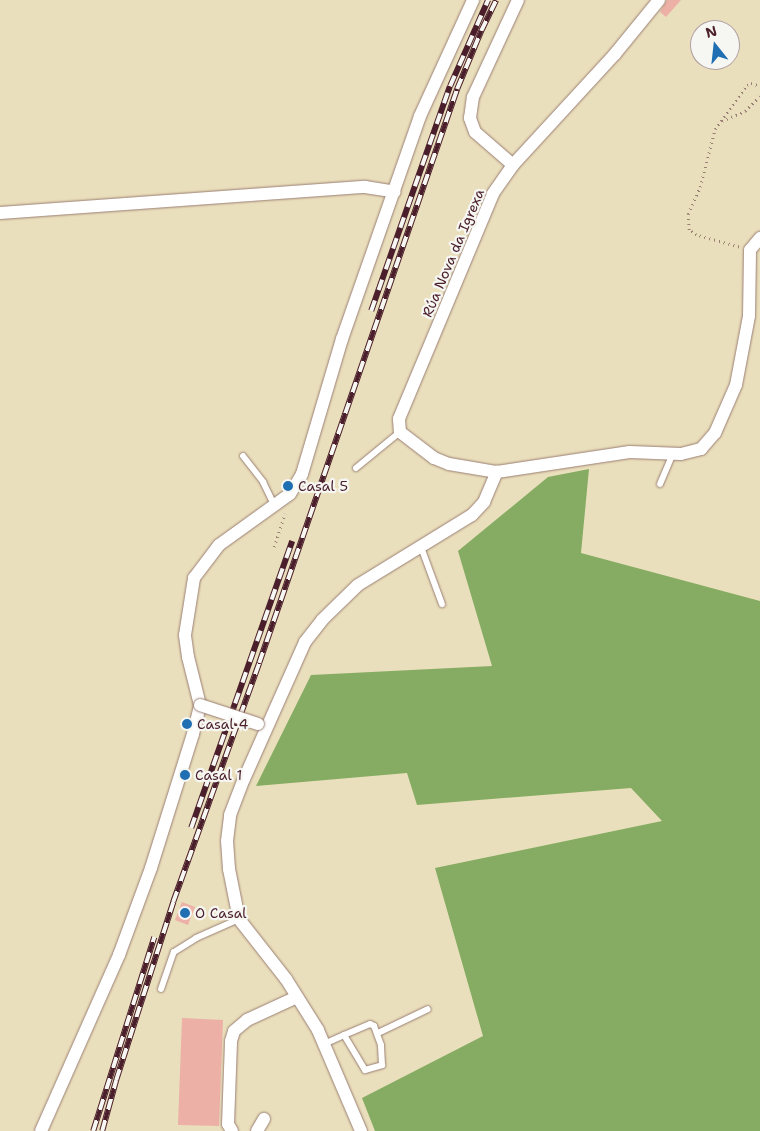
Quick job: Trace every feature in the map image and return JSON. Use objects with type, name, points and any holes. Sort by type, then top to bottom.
[{"type":"street","points":[[41,1131],[119,955],[151,868],[193,734],[200,706],[188,657],[185,635],[194,578],[219,545],[290,494],[302,474],[322,401],[420,116],[473,0]]},
{"type":"street","points":[[513,165],[474,132],[470,118],[473,98],[518,0]]},
{"type":"street","name":"Rúa Nova da Igrexa","points":[[400,432],[399,419],[486,208],[513,165],[615,54],[659,0]]},
{"type":"street","points":[[0,214],[365,187],[394,192]]},
{"type":"street","points":[[400,432],[434,458],[449,464],[497,472],[630,452],[673,454],[696,451],[706,446],[716,433],[736,385],[749,316],[750,250],[760,238]]},
{"type":"street","points":[[361,1131],[324,1044],[297,997],[239,919],[229,869],[227,842],[230,815],[263,726],[305,642],[322,620],[358,585],[472,515],[484,502],[497,472]]},
{"type":"street","points":[[200,706],[263,726]]},
{"type":"street","points":[[232,1131],[228,1124],[231,1041],[234,1031],[247,1020],[297,997]]},
{"type":"street","points":[[257,1131],[264,1119]]},
{"type":"lane","points":[[356,468],[400,432]]},
{"type":"lane","points":[[660,484],[673,454]]},
{"type":"lane","points":[[243,456],[263,482],[274,505]]},
{"type":"lane","points":[[421,547],[442,604]]},
{"type":"lane","points":[[161,989],[174,952],[184,945],[239,919]]},
{"type":"lane","points":[[378,1033],[428,1009]]},
{"type":"lane","points":[[324,1044],[344,1035],[370,1024],[374,1026],[378,1033],[382,1065],[365,1070],[344,1035]]},
{"type":"path","points":[[750,250],[696,235],[689,230],[688,214],[700,186],[719,124],[748,85],[751,83],[760,86]]},
{"type":"path","points":[[719,124],[745,111],[760,96]]},
{"type":"path","points":[[274,547],[290,494]]},
{"type":"green space","points":[[589,469],[581,553],[760,601],[760,1131],[375,1131],[362,1098],[483,1036],[435,868],[662,821],[631,788],[417,805],[407,773],[256,786],[311,675],[492,666],[458,551],[548,477]]},
{"type":"building","points":[[667,0],[681,0],[666,17],[660,12]]},
{"type":"building","name":"O Casal","points":[[182,902],[195,907],[188,925],[175,920]]},
{"type":"building","points":[[182,1018],[223,1020],[219,1126],[178,1125]]},
{"type":"railway","points":[[371,311],[450,86],[488,0]]},
{"type":"railway","points":[[102,1131],[116,1080],[173,902],[259,663],[457,89],[496,0]]},
{"type":"railway","points":[[191,828],[292,541]]},
{"type":"railway","points":[[93,1131],[154,937]]},
{"type":"place","name":"Casal 5","points":[[288,486]]},
{"type":"place","name":"Casal 4","points":[[187,724]]},
{"type":"place","name":"Casal 1","points":[[185,775]]},
{"type":"place","name":"O Casal","points":[[185,913]]}]
